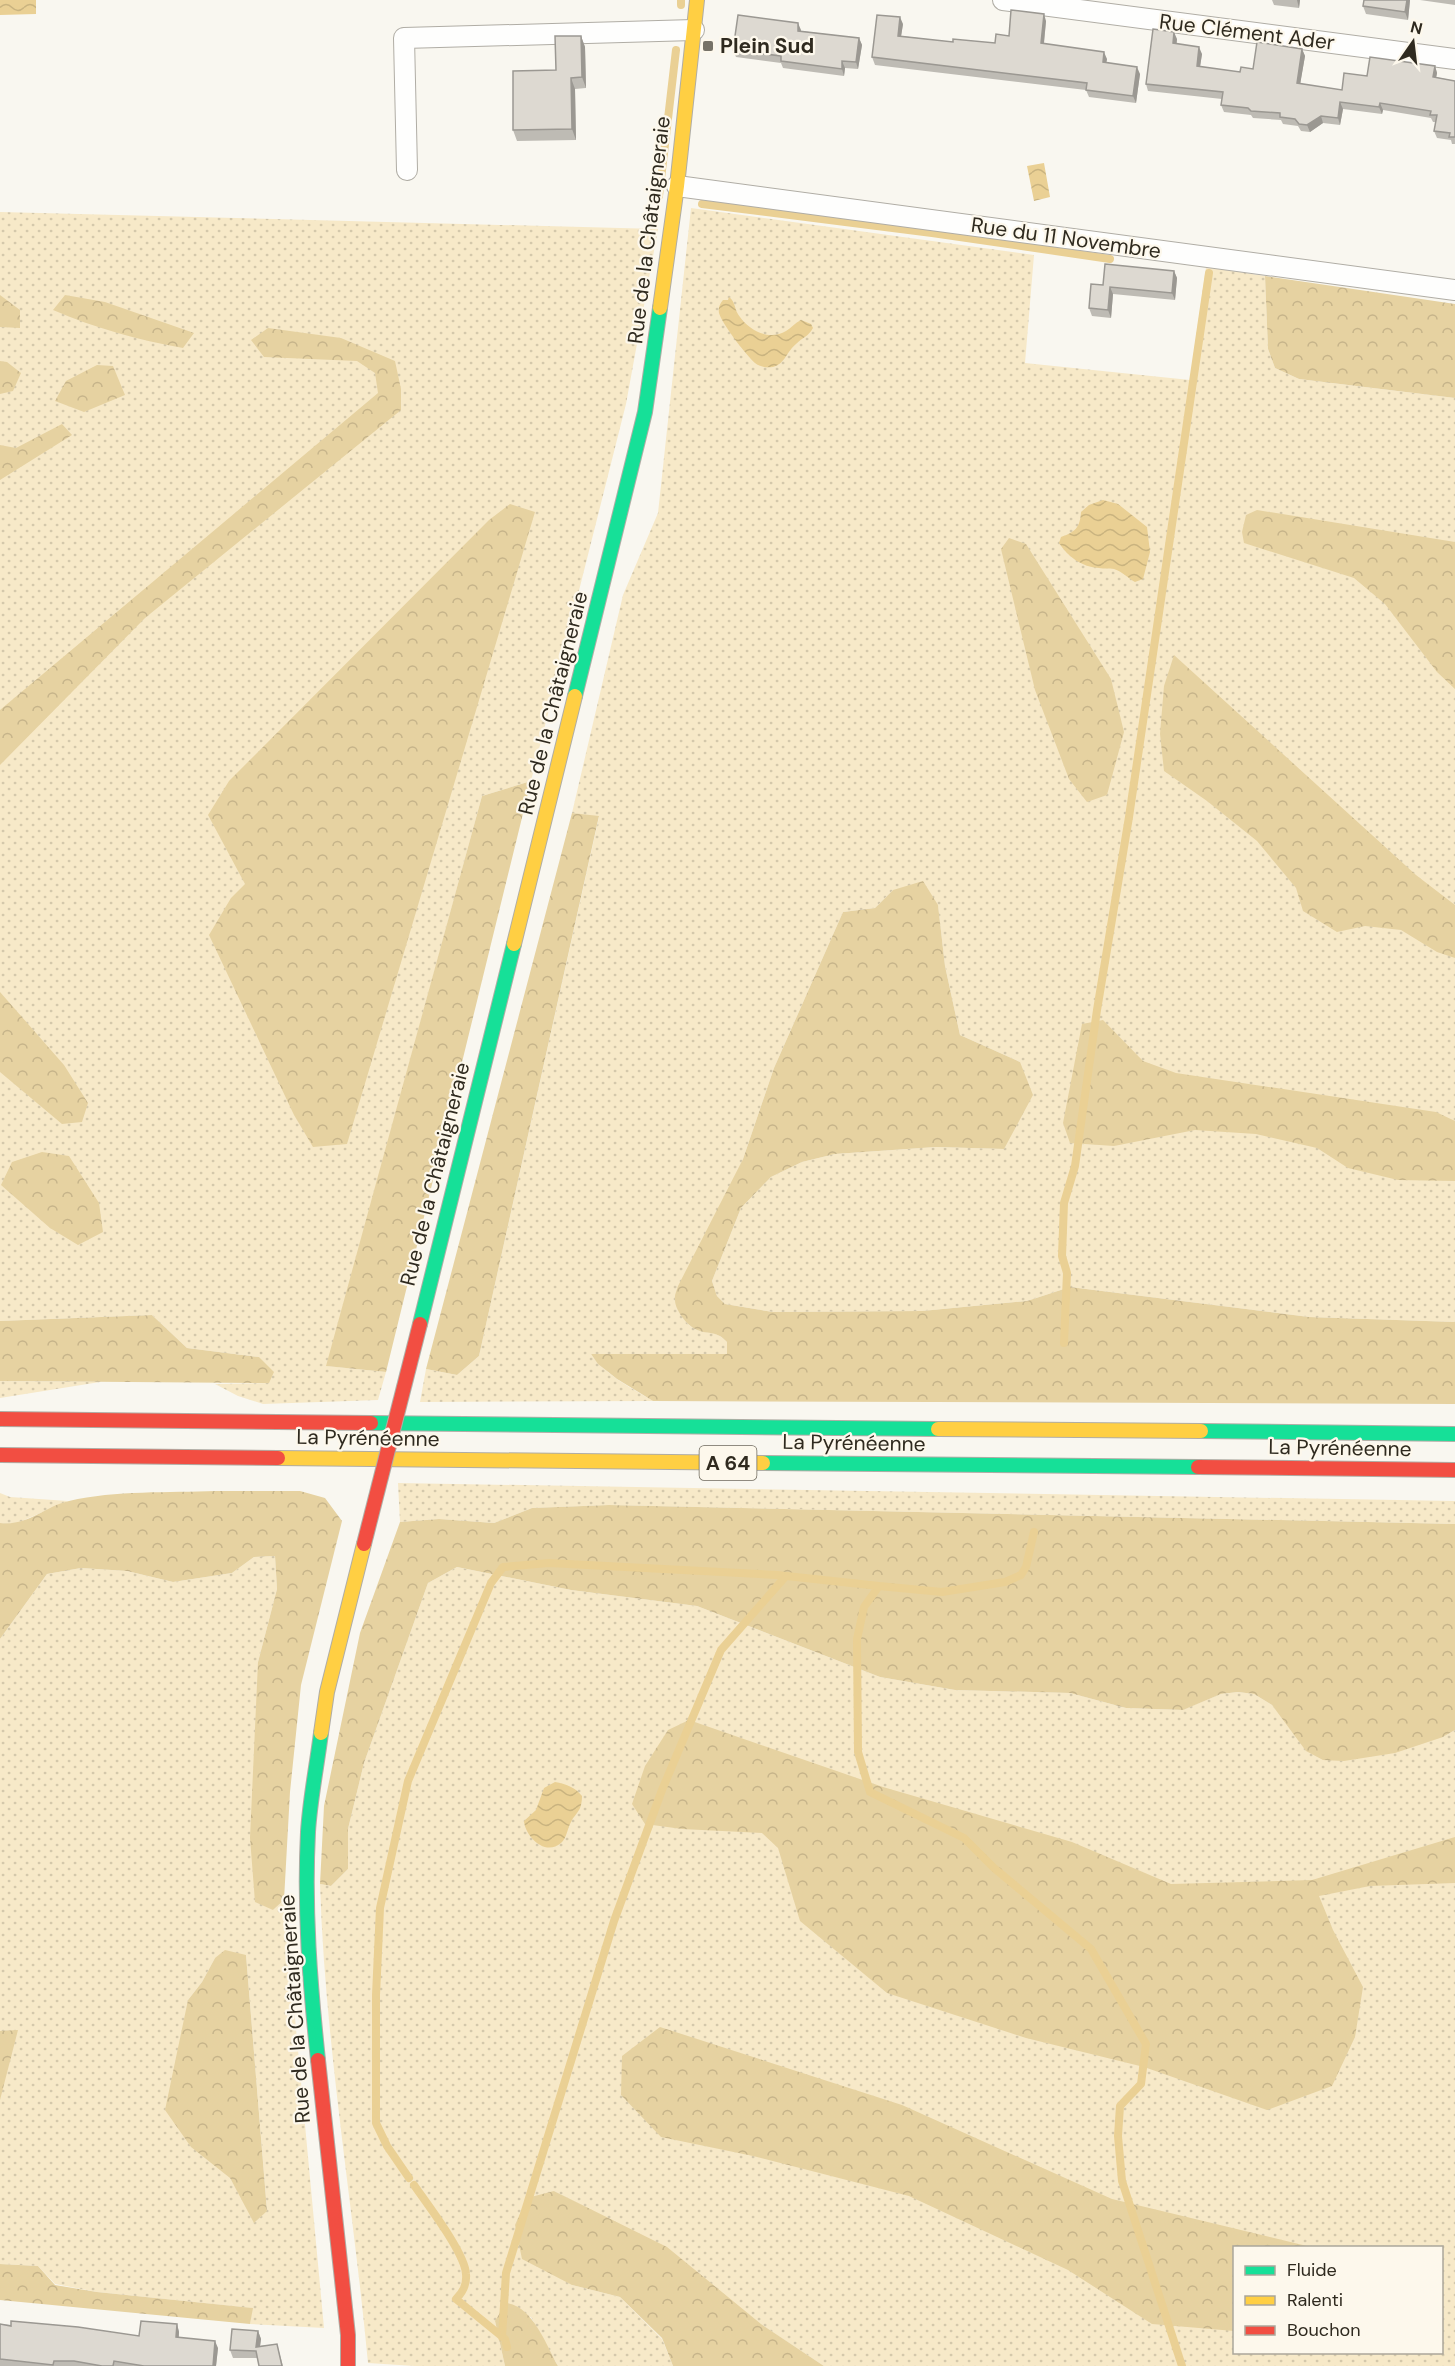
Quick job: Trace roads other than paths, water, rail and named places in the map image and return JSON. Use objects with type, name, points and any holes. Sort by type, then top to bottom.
[{"type":"main road","name":"Rue de la Châtaigneraie","points":[[348,2366],[348,2335],[308,1965],[306,1897],[308,1830],[327,1692],[645,412],[677,186],[697,0]]},
{"type":"main road","name":"La Pyrénéenne","points":[[0,1419],[1455,1434]]},
{"type":"main road","name":"La Pyrénéenne","points":[[0,1455],[1455,1470]]},
{"type":"street","name":"Rue Clément Ader","points":[[1004,0],[1455,59]]},
{"type":"street","points":[[407,170],[404,38],[694,30]]},
{"type":"street","name":"Rue du 11 Novembre","points":[[677,186],[1455,290]]},
{"type":"water","points":[[0,0],[36,0],[36,14],[0,15]]},
{"type":"water","points":[[1044,163],[1050,197],[1034,201],[1027,166]]},
{"type":"water","points":[[729,297],[744,322],[761,333],[780,334],[801,320],[811,324],[813,328],[780,363],[773,367],[761,366],[746,353],[721,318],[720,306],[723,300],[728,300]]},
{"type":"water","points":[[1103,500],[1118,504],[1147,527],[1150,552],[1143,579],[1135,582],[1114,569],[1081,563],[1071,557],[1059,543],[1061,537],[1076,529],[1081,512],[1089,505]]},
{"type":"water","points":[[555,1782],[573,1788],[582,1796],[582,1800],[580,1809],[572,1820],[563,1841],[549,1848],[532,1838],[524,1821],[536,1810],[544,1788]]},
{"type":"waterway","points":[[681,0],[681,5]]},
{"type":"waterway","points":[[659,196],[676,50]]},
{"type":"waterway","points":[[702,204],[932,233],[1110,259]]},
{"type":"waterway","points":[[1064,1343],[1067,1273],[1062,1256],[1064,1203],[1075,1166],[1209,273]]},
{"type":"waterway","points":[[1034,1532],[1026,1567],[1021,1575],[1005,1582],[942,1592],[879,1586],[864,1607],[857,1639],[858,1752],[870,1792],[964,1838],[994,1868],[1091,1949],[1146,2044],[1141,2084],[1120,2106],[1118,2136],[1122,2181],[1182,2366]]},
{"type":"waterway","points":[[409,2178],[387,2146],[376,2123],[376,1995],[380,1908],[408,1781],[491,1583],[503,1567],[549,1563],[777,1575],[879,1586]]},
{"type":"waterway","points":[[502,2337],[506,2273],[614,1921],[662,1790],[721,1650],[785,1577]]},
{"type":"waterway","points":[[414,2185],[444,2229],[464,2265],[465,2285],[456,2299],[505,2339],[507,2347]]},
{"type":"place","name":"Plein Sud","points":[[708,46]]}]
